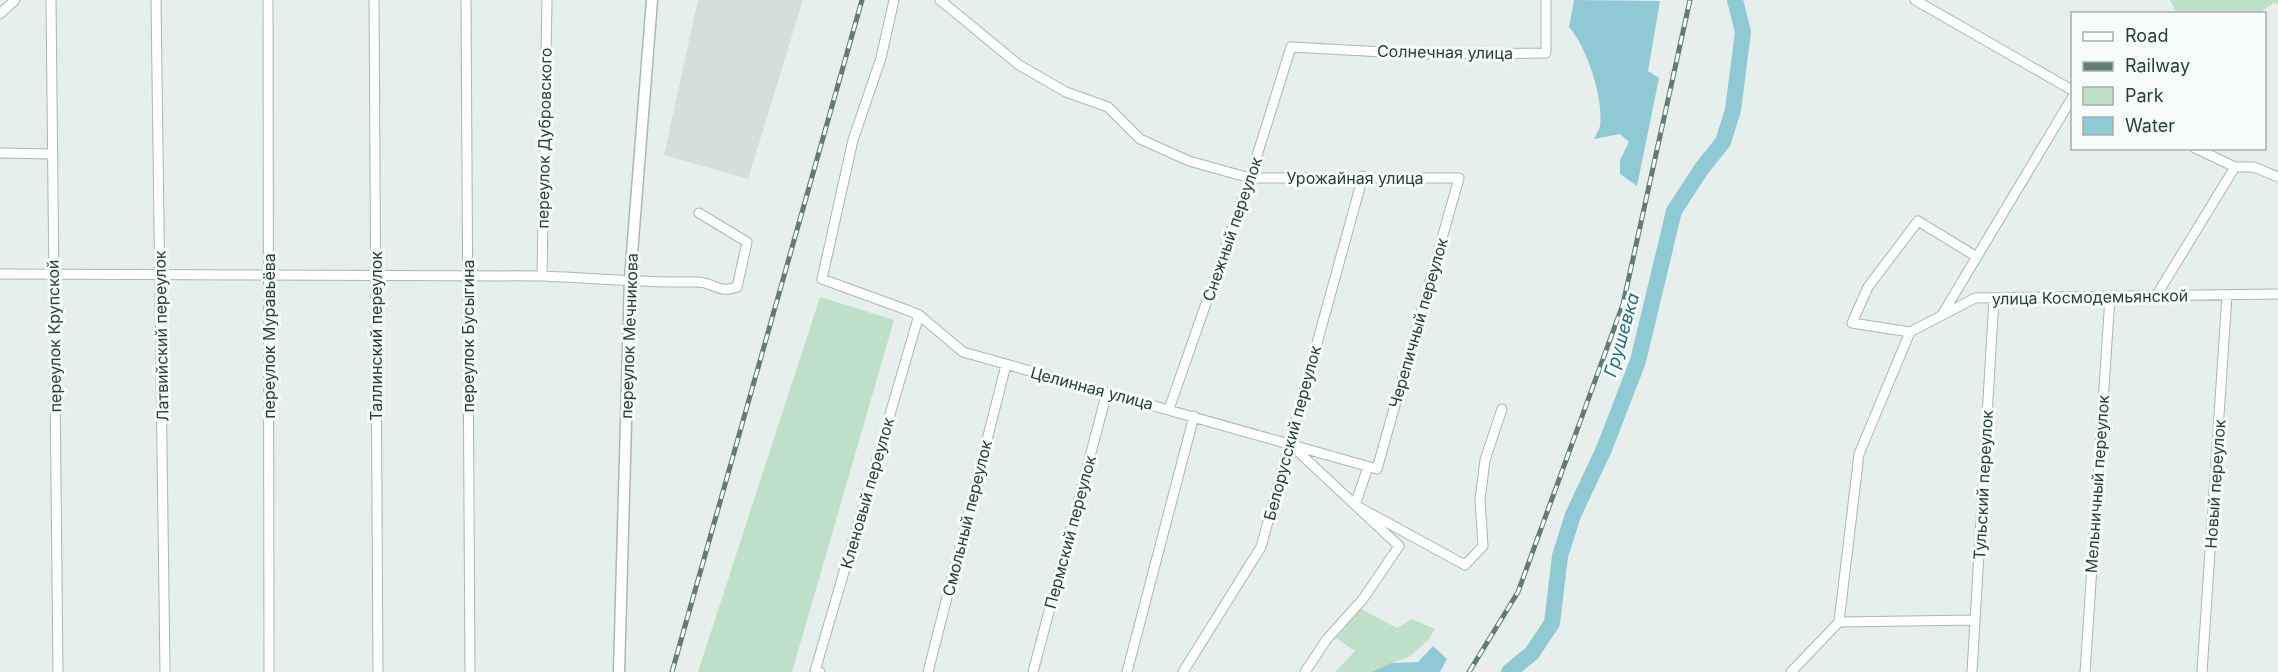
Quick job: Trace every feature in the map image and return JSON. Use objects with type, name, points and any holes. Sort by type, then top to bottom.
[{"type":"street","points":[[0,14],[15,0]]},
{"type":"street","name":"переулок Крупской","points":[[51,0],[58,672]]},
{"type":"street","name":"Латвийский переулок","points":[[156,0],[165,672]]},
{"type":"street","name":"переулок Муравьёва","points":[[268,0],[268,672]]},
{"type":"street","name":"Таллинский переулок","points":[[374,0],[378,672]]},
{"type":"street","name":"переулок Бусыгина","points":[[466,0],[470,672]]},
{"type":"street","name":"переулок Дубровского","points":[[542,276],[547,0]]},
{"type":"street","name":"переулок Мечникова","points":[[619,672],[630,279],[652,0]]},
{"type":"street","name":"Целинная улица","points":[[894,0],[881,58],[853,140],[822,279],[918,315],[963,352],[1373,468]]},
{"type":"street","name":"Урожайная улица","points":[[940,0],[1019,65],[1066,92],[1108,107],[1140,139],[1189,161],[1250,178],[1459,178]]},
{"type":"street","name":"Солнечная улица","points":[[1291,47],[1420,54],[1546,53],[1546,0]]},
{"type":"street","points":[[1916,0],[2071,89]]},
{"type":"street","name":"Снежный переулок","points":[[1169,410],[1250,178],[1291,47]]},
{"type":"street","points":[[1942,315],[2071,101]]},
{"type":"street","points":[[2199,150],[2235,168],[2254,167],[2278,177]]},
{"type":"street","points":[[0,153],[52,154]]},
{"type":"street","points":[[2156,296],[2235,168]]},
{"type":"street","name":"Белорусский переулок","points":[[1183,672],[1261,547],[1363,177]]},
{"type":"street","name":"Черепичный переулок","points":[[1355,505],[1373,468],[1459,178]]},
{"type":"street","points":[[0,274],[542,276],[630,279],[680,284],[700,282],[726,291],[737,287],[747,243],[699,213]]},
{"type":"street","points":[[1791,672],[1839,622],[1859,454],[1910,332],[1852,323],[1868,287],[1918,221],[1977,257]]},
{"type":"street","name":"улица Космодемьянской","points":[[1910,332],[1975,298],[2278,294]]},
{"type":"street","name":"Новый переулок","points":[[2202,672],[2227,295]]},
{"type":"street","name":"Мельничный переулок","points":[[2085,672],[2110,297]]},
{"type":"street","name":"Тульский переулок","points":[[1972,672],[1994,298]]},
{"type":"street","name":"Кленовый переулок","points":[[817,671],[918,315]]},
{"type":"street","name":"Смольный переулок","points":[[928,672],[1006,365]]},
{"type":"street","name":"Пермский переулок","points":[[1034,672],[1107,392]]},
{"type":"street","points":[[1355,505],[1465,565],[1483,546],[1480,500],[1485,460],[1502,409]]},
{"type":"street","points":[[1127,672],[1194,416]]},
{"type":"street","points":[[1289,444],[1399,546],[1363,599],[1327,639],[1305,672]]},
{"type":"street","points":[[1839,622],[1975,620]]},
{"type":"shaded area","points":[[698,0],[803,0],[748,179],[664,155]]},
{"type":"green space","points":[[2170,0],[2278,0],[2278,4],[2274,3],[2262,12],[2177,12]]},
{"type":"green space","points":[[820,297],[894,320],[792,672],[698,672]]},
{"type":"green space","points":[[1361,609],[1397,628],[1412,619],[1435,629],[1428,640],[1409,657],[1372,672],[1335,672],[1355,651],[1336,638]]},
{"type":"water","points":[[1574,0],[1660,1],[1648,71],[1659,78],[1637,186],[1620,174],[1620,160],[1629,142],[1620,134],[1594,139],[1600,126],[1601,115],[1597,88],[1588,60],[1569,27]]},
{"type":"water","points":[[1433,646],[1447,659],[1440,672],[1372,672],[1391,663],[1418,662]]},
{"type":"waterway","name":"Грушевка","points":[[1509,672],[1532,653],[1552,623],[1560,556],[1573,515],[1604,449],[1638,361],[1674,211],[1702,168],[1723,142],[1733,110],[1743,32],[1735,0]]},
{"type":"railway","points":[[672,672],[862,0]]},
{"type":"railway","points":[[1469,672],[1518,592],[1623,304],[1690,0]]}]
